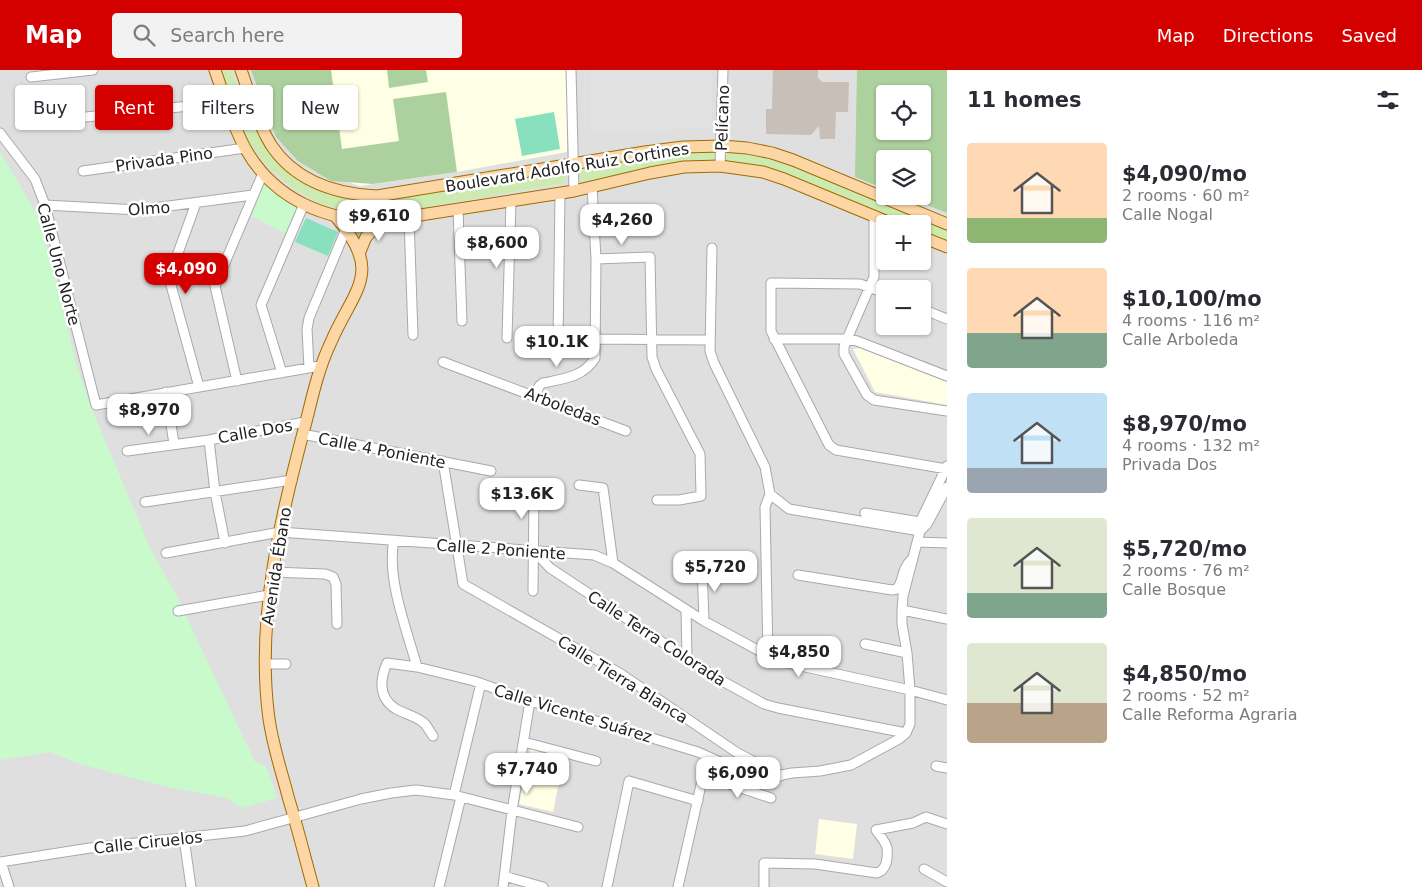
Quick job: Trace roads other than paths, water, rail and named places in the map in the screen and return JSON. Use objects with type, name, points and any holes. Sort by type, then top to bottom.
[{"type":"main road","name":"Boulevard Adolfo Ruiz Cortines","points":[[215,70],[220,85]]},
{"type":"main road","name":"Boulevard Adolfo Ruiz Cortines","points":[[241,70],[261,124],[271,144],[285,163],[304,178],[326,188],[352,195],[377,196],[655,150],[722,146],[747,148],[793,160],[947,224]]},
{"type":"main road","name":"Boulevard Adolfo Ruiz Cortines","points":[[238,130],[245,148],[263,173],[288,195],[304,204],[336,217],[352,220],[382,221],[574,191],[650,172],[684,167],[720,166],[742,168],[770,174],[874,216]]},
{"type":"main road","name":"Avenida Ébano","points":[[313,887],[274,747],[266,697],[266,625],[272,572],[306,422],[315,367],[358,290],[362,272],[359,254],[346,230],[336,217]]},
{"type":"main road","points":[[359,254],[366,237],[382,221]]},
{"type":"main road","points":[[931,241],[947,247]]},
{"type":"street","points":[[31,77],[93,70]]},
{"type":"street","points":[[570,70],[574,191]]},
{"type":"street","name":"Pelícano","points":[[720,166],[723,70]]},
{"type":"street","points":[[85,117],[183,107]]},
{"type":"street","name":"Calle Uno Norte","points":[[0,134],[35,179],[45,204],[96,405],[166,392]]},
{"type":"street","name":"Privada Pino","points":[[83,171],[245,148]]},
{"type":"street","points":[[237,381],[215,286],[263,173]]},
{"type":"street","points":[[536,396],[539,386],[543,383],[574,376],[585,371],[595,358],[596,259],[592,187]]},
{"type":"street","points":[[558,344],[560,193]]},
{"type":"street","name":"Olmo","points":[[45,204],[133,210],[253,195]]},
{"type":"street","points":[[508,338],[511,201]]},
{"type":"street","points":[[196,203],[169,278],[199,387]]},
{"type":"street","points":[[282,373],[261,305],[304,204]]},
{"type":"street","points":[[458,209],[462,321]]},
{"type":"street","points":[[874,216],[874,277],[847,339],[844,354],[867,395],[874,400],[947,411]]},
{"type":"street","points":[[409,217],[413,335]]},
{"type":"street","points":[[174,444],[166,392],[315,367],[307,329],[309,318],[346,230]]},
{"type":"street","points":[[712,248],[710,351],[714,363],[765,467],[770,494],[765,507],[768,656]]},
{"type":"street","points":[[596,259],[650,257],[652,357],[656,369],[700,454],[701,496],[679,500],[657,500]]},
{"type":"street","points":[[678,887],[701,785],[705,780],[718,777],[753,778],[781,776],[852,764],[899,739],[906,733],[910,724],[910,690],[902,610],[920,527],[947,468],[836,450],[829,445],[771,331],[771,283],[860,284],[876,289]]},
{"type":"street","points":[[931,313],[947,319]]},
{"type":"street","points":[[596,339],[710,340]]},
{"type":"street","points":[[774,339],[847,339],[857,341],[947,376]]},
{"type":"street","name":"Arboledas","points":[[443,362],[626,430]]},
{"type":"street","name":"Calle Dos","points":[[126,451],[209,440],[306,422]]},
{"type":"street","name":"Calle 4 Poniente","points":[[302,434],[491,471]]},
{"type":"street","points":[[209,440],[216,492],[226,543]]},
{"type":"street","points":[[443,461],[456,546]]},
{"type":"street","points":[[145,502],[292,480]]},
{"type":"street","points":[[579,485],[602,488],[613,563]]},
{"type":"street","points":[[770,494],[789,509],[920,527],[927,524],[947,487]]},
{"type":"street","points":[[533,592],[534,488]]},
{"type":"street","points":[[865,513],[920,527]]},
{"type":"street","name":"Calle 2 Poniente","points":[[166,553],[280,532],[594,555],[613,563],[704,621],[778,661],[947,700]]},
{"type":"street","points":[[394,540],[391,564],[394,582],[417,667]]},
{"type":"street","points":[[917,542],[947,543]]},
{"type":"street","name":"Calle Tierra Blanca","points":[[456,546],[463,584],[621,674],[736,752],[781,776]]},
{"type":"street","name":"Calle Terra Colorada","points":[[534,551],[550,568],[715,677],[764,704],[906,733]]},
{"type":"street","points":[[798,575],[897,590],[900,586],[904,567],[912,559]]},
{"type":"street","points":[[702,565],[704,621]]},
{"type":"street","points":[[272,572],[325,574],[333,577],[336,584],[337,624]]},
{"type":"street","points":[[178,611],[269,595]]},
{"type":"street","points":[[686,610],[687,659]]},
{"type":"street","points":[[902,610],[947,620]]},
{"type":"street","points":[[865,644],[907,653]]},
{"type":"street","name":"Calle Vicente Suárez","points":[[433,736],[424,723],[394,708],[387,702],[382,694],[381,687],[383,672],[387,663],[417,667],[480,683],[530,701],[698,752],[753,778]]},
{"type":"street","points":[[265,664],[286,664]]},
{"type":"street","points":[[439,887],[480,683]]},
{"type":"street","points":[[503,887],[512,811],[530,701]]},
{"type":"street","points":[[524,742],[596,761]]},
{"type":"street","points":[[936,766],[947,768]]},
{"type":"street","points":[[718,777],[726,783],[770,798]]},
{"type":"street","points":[[607,887],[629,781],[698,801]]},
{"type":"street","name":"Calle Ciruelos","points":[[1,862],[90,848],[245,831],[360,799],[391,793],[426,790],[457,796],[578,827]]},
{"type":"street","points":[[764,887],[764,863],[815,864],[882,872],[886,867],[887,848],[876,830],[906,825],[926,818],[947,824]]},
{"type":"street","points":[[184,838],[191,887]]},
{"type":"street","points":[[1,862],[9,887]]},
{"type":"street","points":[[924,869],[947,882]]},
{"type":"street","points":[[504,876],[543,887]]}]
